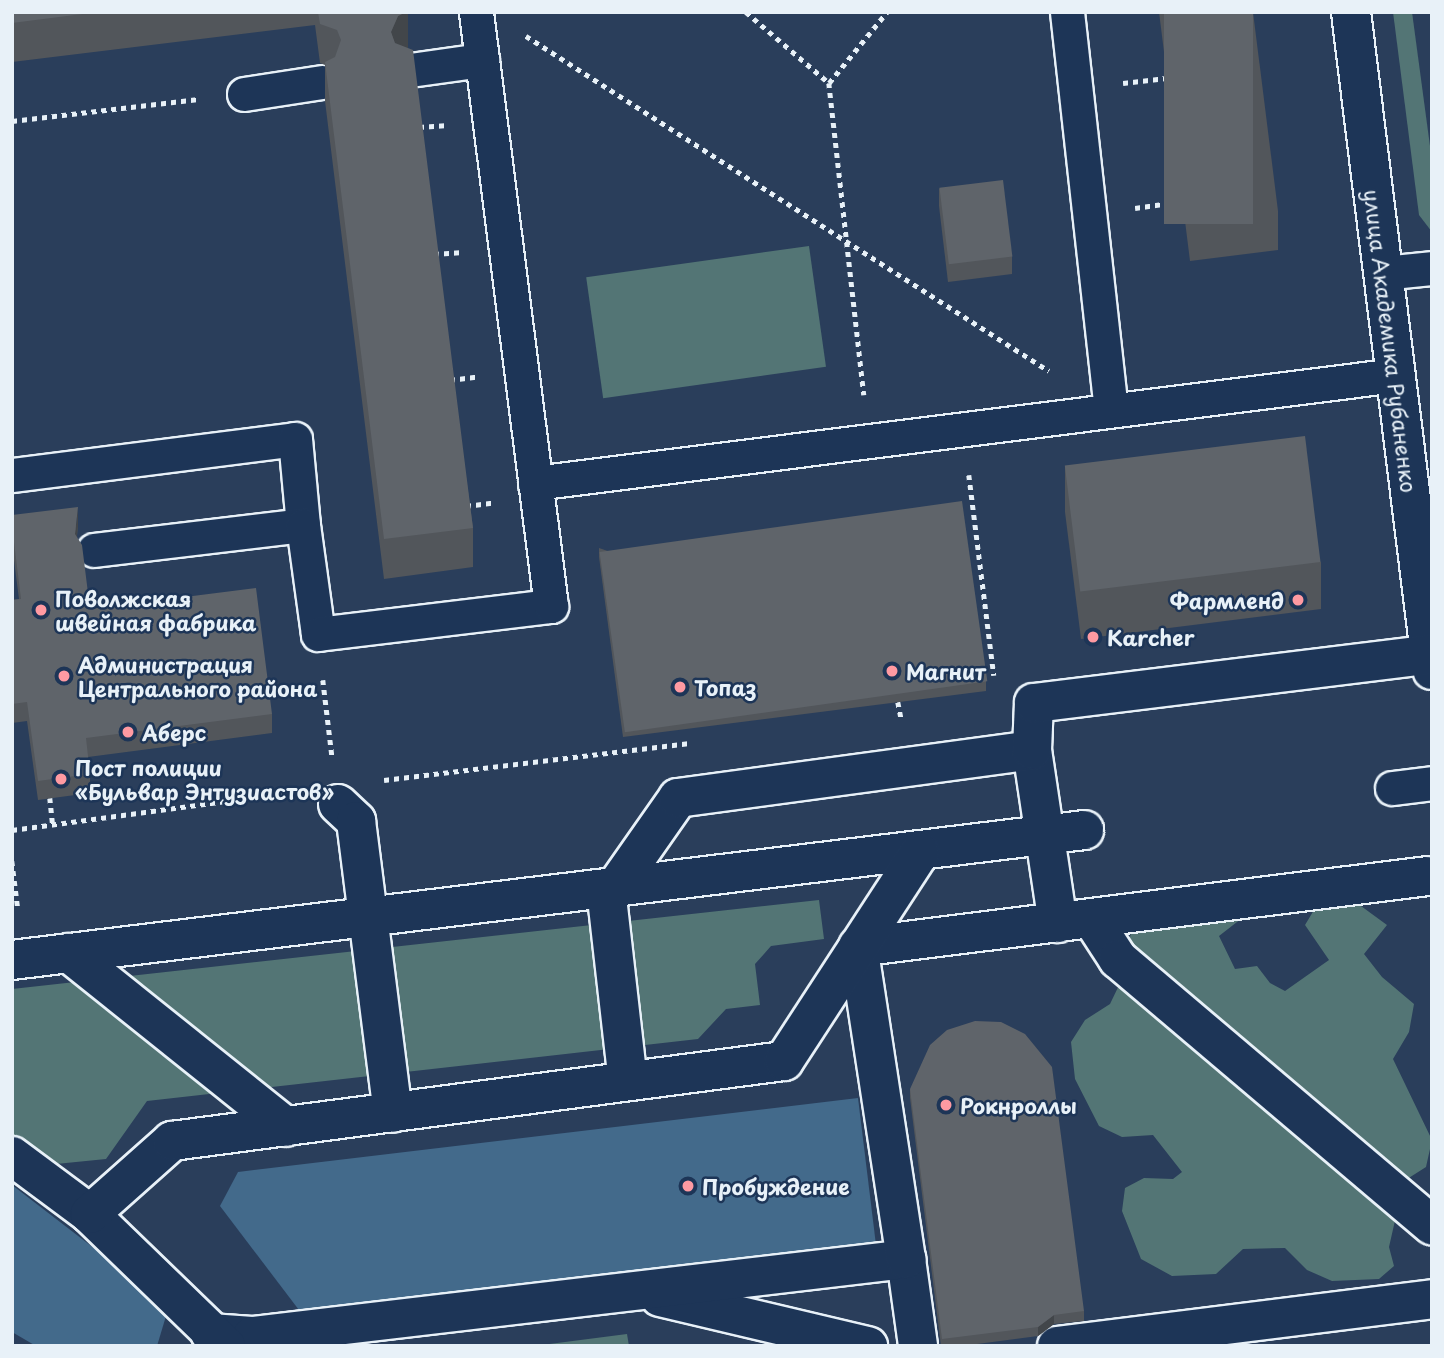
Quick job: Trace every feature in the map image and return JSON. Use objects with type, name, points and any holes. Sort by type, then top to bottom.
[{"type":"street","name":"улица Академика Рубаненко","points":[[1351,12],[1431,659]]},
{"type":"street","points":[[1431,659],[1034,703],[1032,750],[1045,837],[1075,921],[1432,1225]]},
{"type":"street","points":[[628,1081],[611,889],[678,798],[1032,750]]},
{"type":"street","points":[[336,795],[356,821],[371,917],[393,1113]]},
{"type":"street","points":[[12,960],[1045,837],[1084,830]]},
{"type":"street","points":[[90,1214],[172,1141],[784,1061],[920,852]]},
{"type":"street","points":[[858,947],[1429,876]]},
{"type":"street","points":[[858,947],[918,1346]]},
{"type":"street","points":[[69,953],[286,1127]]},
{"type":"street","points":[[12,1156],[90,1214],[214,1341],[252,1336],[408,1332],[635,1291],[906,1259]]},
{"type":"street","points":[[635,1291],[868,1346]]},
{"type":"street","points":[[1057,1346],[1432,1299]]},
{"type":"lane","points":[[12,475],[295,439],[303,525],[318,634],[551,606],[476,12]]},
{"type":"lane","points":[[1067,12],[1111,410]]},
{"type":"lane","points":[[410,70],[482,60]]},
{"type":"lane","points":[[244,94],[323,82]]},
{"type":"lane","points":[[1383,273],[1432,268]]},
{"type":"lane","points":[[535,482],[1396,375]]},
{"type":"lane","points":[[94,550],[303,525]]},
{"type":"lane","points":[[1392,788],[1432,783]]},
{"type":"path","points":[[746,12],[829,83],[869,441]]},
{"type":"path","points":[[829,83],[887,12]]},
{"type":"path","points":[[513,27],[1111,410]]},
{"type":"path","points":[[12,121],[244,94]]},
{"type":"path","points":[[963,429],[995,678]]},
{"type":"path","points":[[12,830],[336,795],[318,634]]},
{"type":"path","points":[[888,719],[901,718],[898,702]]},
{"type":"path","points":[[378,780],[690,743]]},
{"type":"path","points":[[50,798],[53,825]]},
{"type":"green space","points":[[1393,12],[1412,12],[1432,161],[1432,232],[1419,215]]},
{"type":"green space","points":[[809,246],[826,367],[603,398],[586,277]]},
{"type":"green space","points":[[1350,898],[1387,925],[1364,954],[1382,977],[1414,1004],[1409,1032],[1393,1059],[1432,1140],[1426,1167],[1404,1181],[1389,1247],[1394,1266],[1379,1279],[1332,1281],[1307,1270],[1285,1248],[1243,1249],[1216,1274],[1172,1276],[1141,1259],[1122,1211],[1125,1188],[1144,1178],[1173,1179],[1182,1172],[1153,1135],[1122,1137],[1099,1126],[1075,1079],[1071,1042],[1085,1020],[1110,1004],[1122,979],[1132,927],[1246,915],[1219,936],[1235,969],[1257,966],[1270,983],[1285,991],[1329,960],[1305,925],[1314,910],[1330,899]]},
{"type":"green space","points":[[819,900],[824,939],[771,946],[755,964],[760,1005],[726,1009],[698,1039],[147,1101],[106,1159],[46,1165],[12,1140],[12,989]]},
{"type":"green space","points":[[627,1334],[629,1346],[534,1346]]},
{"type":"water","points":[[858,1098],[876,1245],[302,1314],[220,1206],[238,1172]]},
{"type":"water","points":[[12,1185],[169,1306],[157,1346],[36,1346],[12,1332]]},
{"type":"building","points":[[12,12],[98,12],[12,23]]},
{"type":"building","points":[[318,12],[406,12],[398,16],[391,32],[395,43],[413,50],[473,528],[384,539],[325,62],[335,57],[341,40],[337,30],[320,24]]},
{"type":"building","points":[[1164,12],[1253,12],[1253,224],[1164,224]]},
{"type":"building","points":[[1003,180],[1012,256],[949,264],[939,188]]},
{"type":"building","points":[[1305,436],[1320,562],[1080,592],[1065,465]]},
{"type":"building","points":[[962,501],[987,681],[625,732],[600,552]]},
{"type":"building","points":[[78,507],[75,534],[82,545],[90,609],[256,588],[272,714],[86,738],[90,774],[38,781],[27,702],[12,704],[12,600],[21,599],[12,515]]},
{"type":"building","points":[[975,1021],[1001,1022],[1025,1034],[1052,1067],[1084,1311],[1054,1315],[1038,1327],[942,1339],[910,1089],[930,1045],[947,1030]]},
{"type":"place","name":"Фармленд","points":[[1298,600]]},
{"type":"place","name":"Поволжская швейная фабрика","points":[[41,610]]},
{"type":"place","name":"Karcher","points":[[1093,637]]},
{"type":"place","name":"Магнит","points":[[892,671]]},
{"type":"place","name":"Администрация Центрального района","points":[[64,676]]},
{"type":"place","name":"Топаз","points":[[680,687]]},
{"type":"place","name":"Аберс","points":[[128,732]]},
{"type":"place","name":"Пост полиции «Бульвар Энтузиастов»","points":[[61,779]]},
{"type":"place","name":"Рокнроллы","points":[[946,1105]]},
{"type":"place","name":"Пробуждение","points":[[688,1186]]}]
